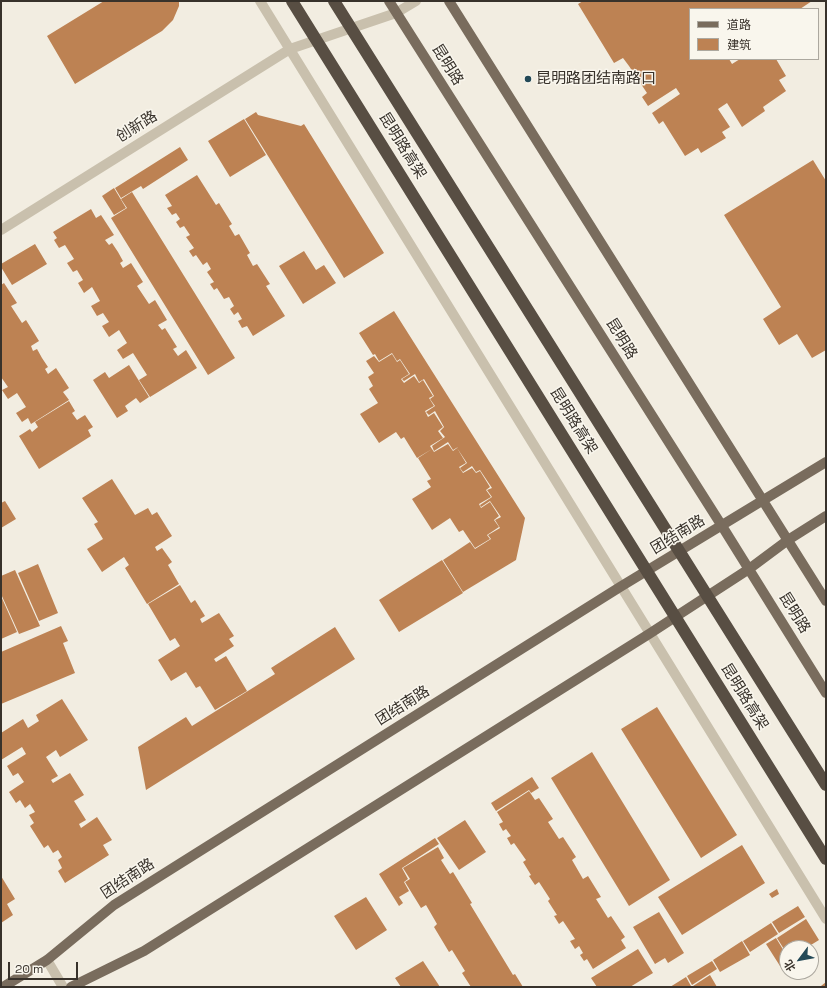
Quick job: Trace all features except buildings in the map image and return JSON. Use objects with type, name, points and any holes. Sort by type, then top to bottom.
[{"type":"highway","name":"昆明路高架","points":[[292,1],[826,859]]},
{"type":"highway","name":"昆明路高架","points":[[334,1],[826,785]]},
{"type":"main road","name":"昆明路","points":[[389,1],[722,526],[826,693]]},
{"type":"main road","points":[[449,1],[826,601]]},
{"type":"main road","name":"团结南路","points":[[3,987],[47,960],[114,905],[620,587],[826,462]]},
{"type":"main road","points":[[71,987],[144,951],[649,634],[749,569],[788,540],[826,516]]},
{"type":"street","points":[[260,1],[826,919]]},
{"type":"street","name":"创新路","points":[[1,230],[290,48],[396,13],[416,1]]},
{"type":"street","points":[[47,960],[63,987]]},
{"type":"place","name":"昆明路团结南路口","points":[[528,79]]}]
